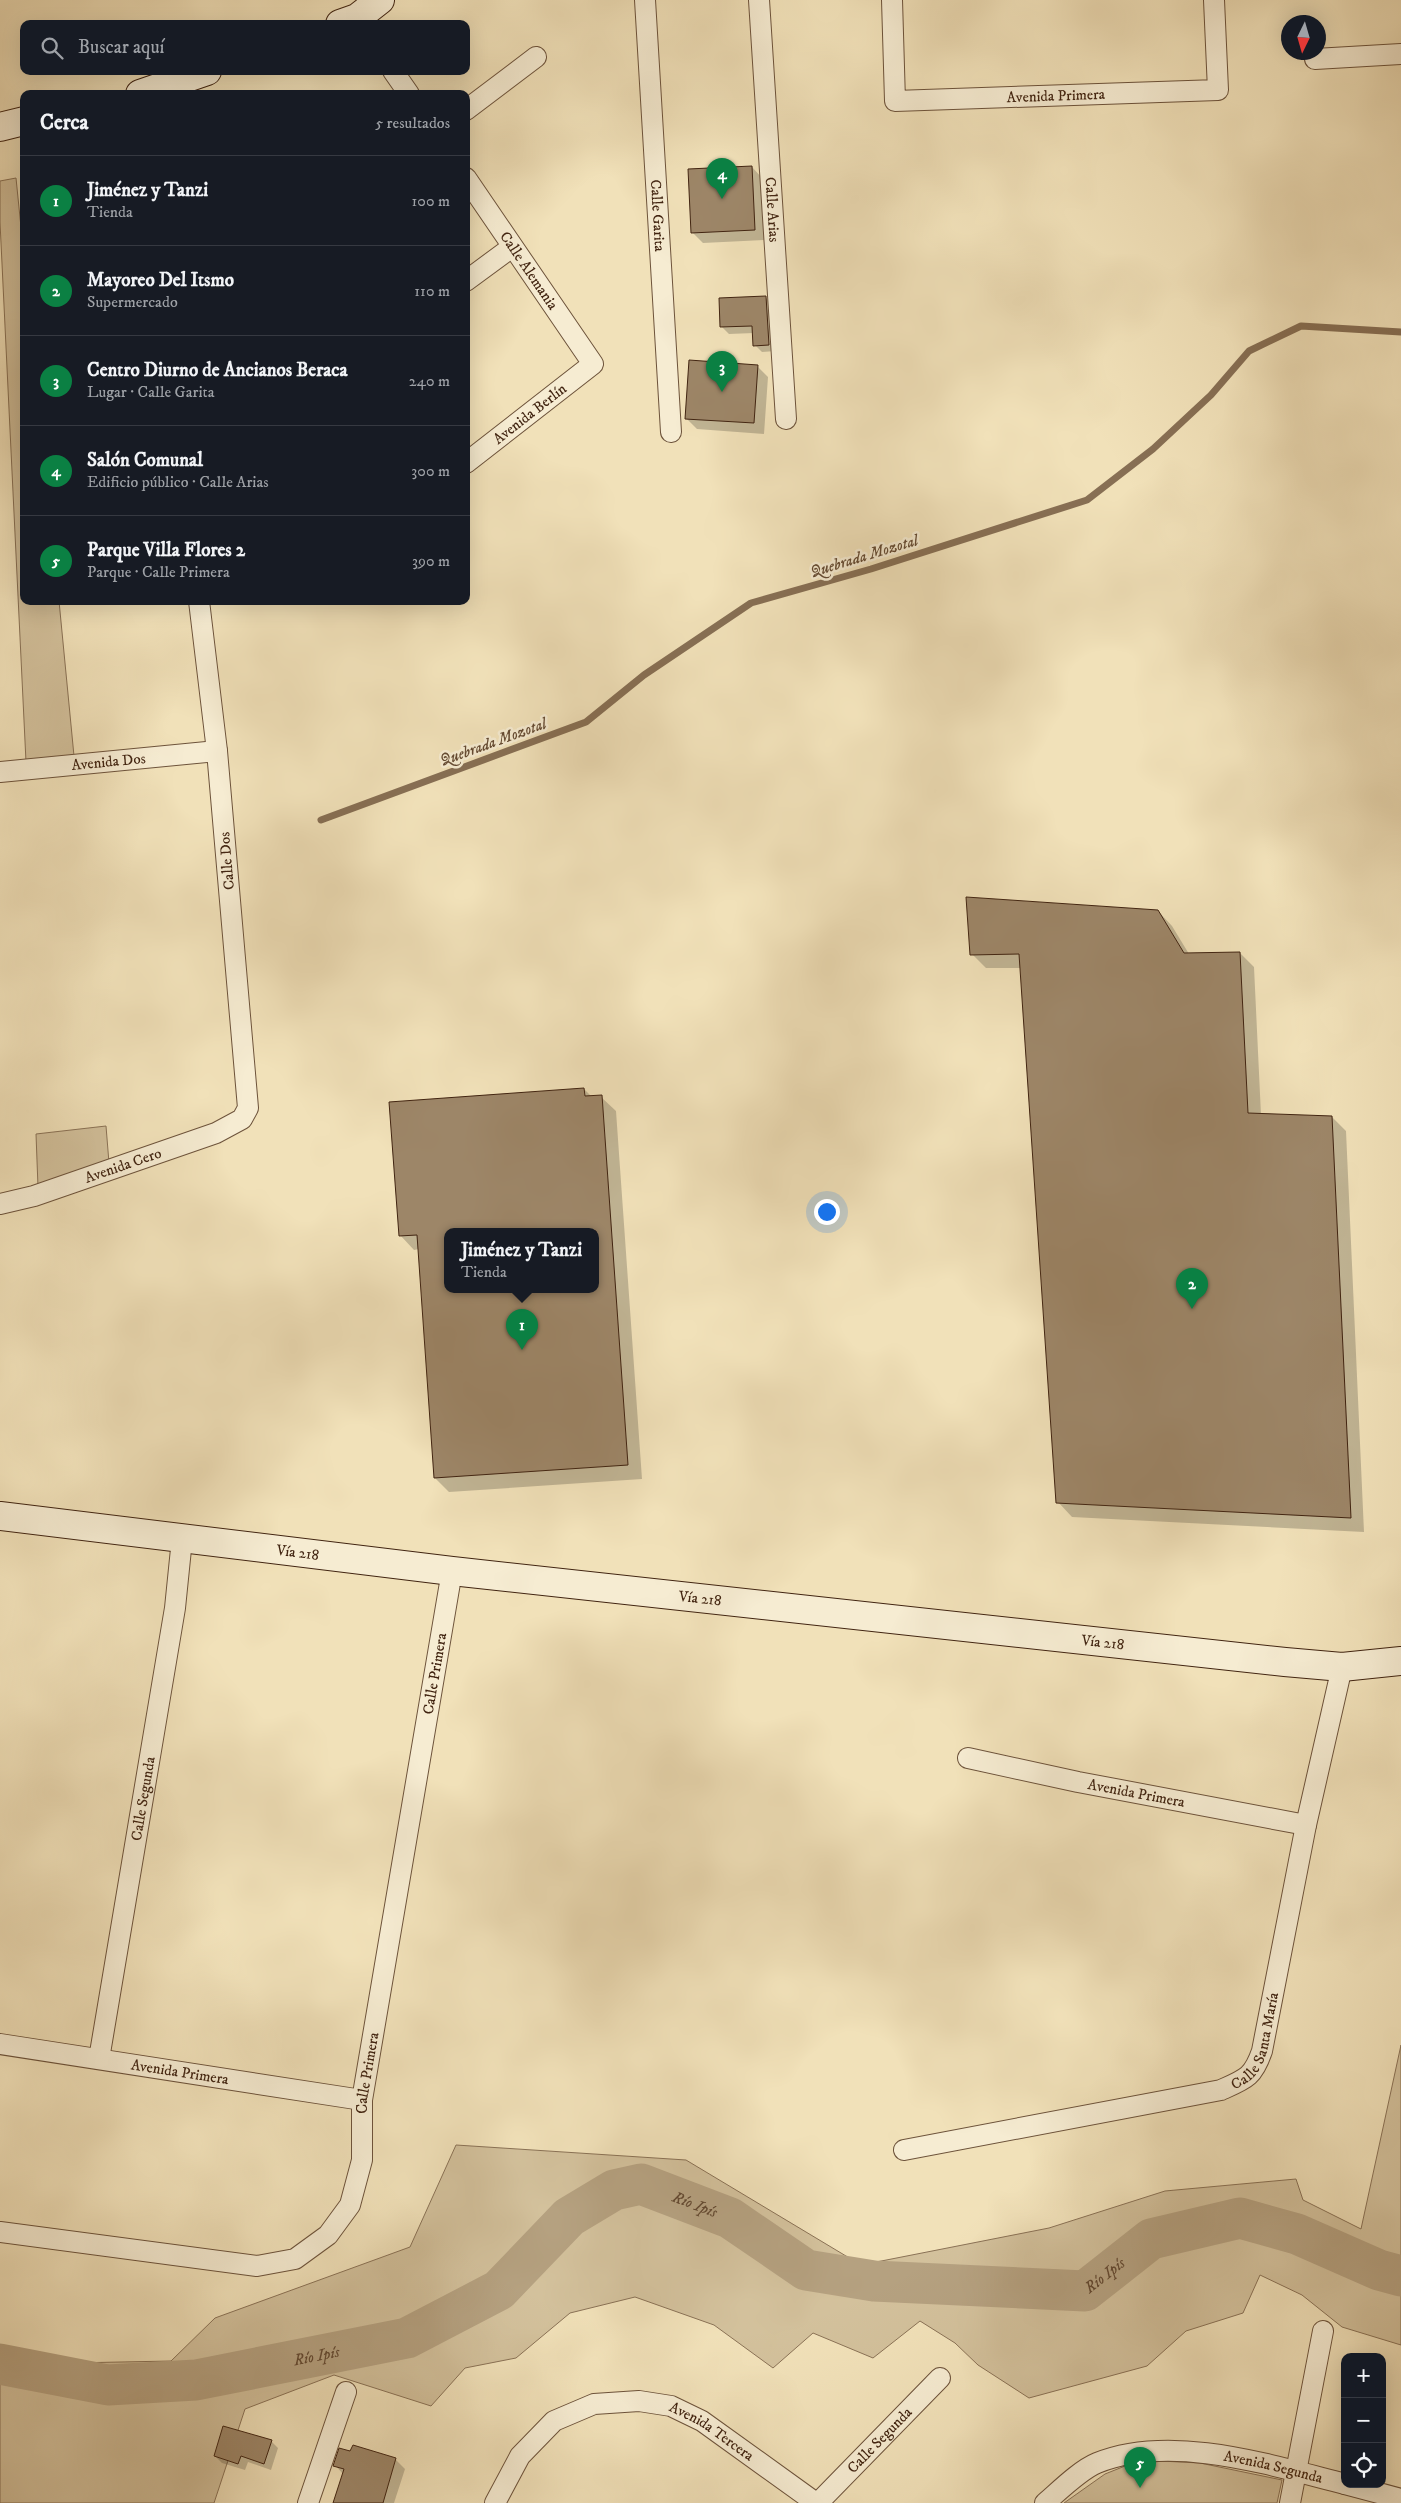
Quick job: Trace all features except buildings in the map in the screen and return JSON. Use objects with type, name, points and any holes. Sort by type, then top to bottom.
[{"type":"main road","points":[[355,20],[380,0]]},
{"type":"main road","points":[[154,90],[195,75]]},
{"type":"main road","points":[[0,127],[20,123]]},
{"type":"main road","name":"Vía 218","points":[[0,1516],[452,1570],[1246,1658],[1342,1667],[1401,1661]]},
{"type":"street","name":"Calle Garita","points":[[645,0],[672,432]]},
{"type":"street","name":"Calle Arias","points":[[759,0],[786,419]]},
{"type":"street","name":"Avenida Primera","points":[[892,0],[895,101],[1218,90],[1214,0]]},
{"type":"street","points":[[1326,58],[1401,54]]},
{"type":"street","points":[[470,107],[536,57]]},
{"type":"street","points":[[397,75],[406,90]]},
{"type":"street","name":"Calle Alemania","points":[[470,184],[593,364]]},
{"type":"street","points":[[470,278],[512,247]]},
{"type":"street","name":"Avenida Berlín","points":[[470,460],[593,364]]},
{"type":"street","name":"Calle Dos","points":[[199,605],[217,751],[248,1090],[248,1108],[242,1119]]},
{"type":"street","name":"Avenida Dos","points":[[0,772],[217,751]]},
{"type":"street","name":"Avenida Cero","points":[[0,1204],[34,1196],[216,1133],[242,1119]]},
{"type":"street","name":"Calle Segunda","points":[[99,2059],[175,1608],[182,1539]]},
{"type":"street","name":"Calle Primera","points":[[0,2232],[257,2266],[295,2258],[328,2235],[350,2205],[362,2160],[362,2100],[452,1570]]},
{"type":"street","name":"Calle Santa María","points":[[904,2150],[1221,2090],[1240,2082],[1255,2070],[1262,2051],[1306,1825],[1342,1667]]},
{"type":"street","name":"Avenida Primera","points":[[968,1758],[1097,1786],[1306,1825]]},
{"type":"street","name":"Avenida Primera","points":[[0,2044],[362,2100]]},
{"type":"street","points":[[1290,2503],[1322,2331]]},
{"type":"street","name":"Calle Segunda","points":[[817,2503],[940,2378]]},
{"type":"street","points":[[308,2503],[346,2392]]},
{"type":"street","name":"Avenida Tercera","points":[[495,2503],[520,2456],[554,2421],[594,2404],[639,2401],[679,2410],[702,2421],[817,2503]]},
{"type":"street","name":"Avenida Segunda","points":[[1045,2503],[1095,2463],[1134,2453],[1190,2450],[1296,2471],[1341,2483]]},
{"type":"street","name":"Avenida Segunda","points":[[1360,2488],[1401,2499]]},
{"type":"shaded area","points":[[16,178],[20,218],[20,605],[59,605],[74,756],[26,762],[0,222],[0,181]]},
{"type":"shaded area","points":[[106,1126],[109,1163],[38,1187],[36,1134]]},
{"type":"shaded area","points":[[1401,2045],[1401,2345],[1342,2327],[1302,2295],[1260,2275],[1243,2313],[1186,2331],[1147,2366],[1029,2398],[978,2365],[955,2343],[920,2321],[873,2358],[813,2333],[773,2368],[714,2325],[635,2297],[570,2313],[516,2358],[465,2368],[431,2406],[334,2375],[245,2409],[214,2503],[0,2503],[0,2349],[71,2363],[171,2361],[215,2318],[410,2247],[456,2145],[686,2160],[861,2265],[1049,2228],[1165,2191],[1296,2179],[1303,2200],[1361,2229]]},
{"type":"shaded area","points":[[1140,2460],[1200,2463],[1282,2480],[1277,2503],[1064,2503],[1105,2474]]},
{"type":"waterway","name":"Quebrada Mozotal","points":[[321,820],[586,722],[644,675],[751,603],[871,569],[1087,500],[1153,449],[1211,395],[1249,351],[1301,326],[1401,332]]},
{"type":"waterway","name":"Río Ipís","points":[[0,2364],[108,2385],[196,2380],[407,2338],[499,2290],[569,2217],[614,2190],[641,2184],[730,2218],[806,2270],[874,2281],[1085,2291],[1151,2239],[1240,2218],[1297,2234],[1379,2270],[1401,2276]]},
{"type":"place","name":"Salón Comunal","points":[[722,199]]},
{"type":"place","name":"Centro Diurno de Ancianos Beraca","points":[[722,392]]},
{"type":"place","name":"Mayoreo Del Itsmo","points":[[1192,1309]]},
{"type":"place","name":"Jiménez y Tanzi","points":[[522,1350]]},
{"type":"place","name":"Parque Villa Flores 2","points":[[1140,2488]]}]
